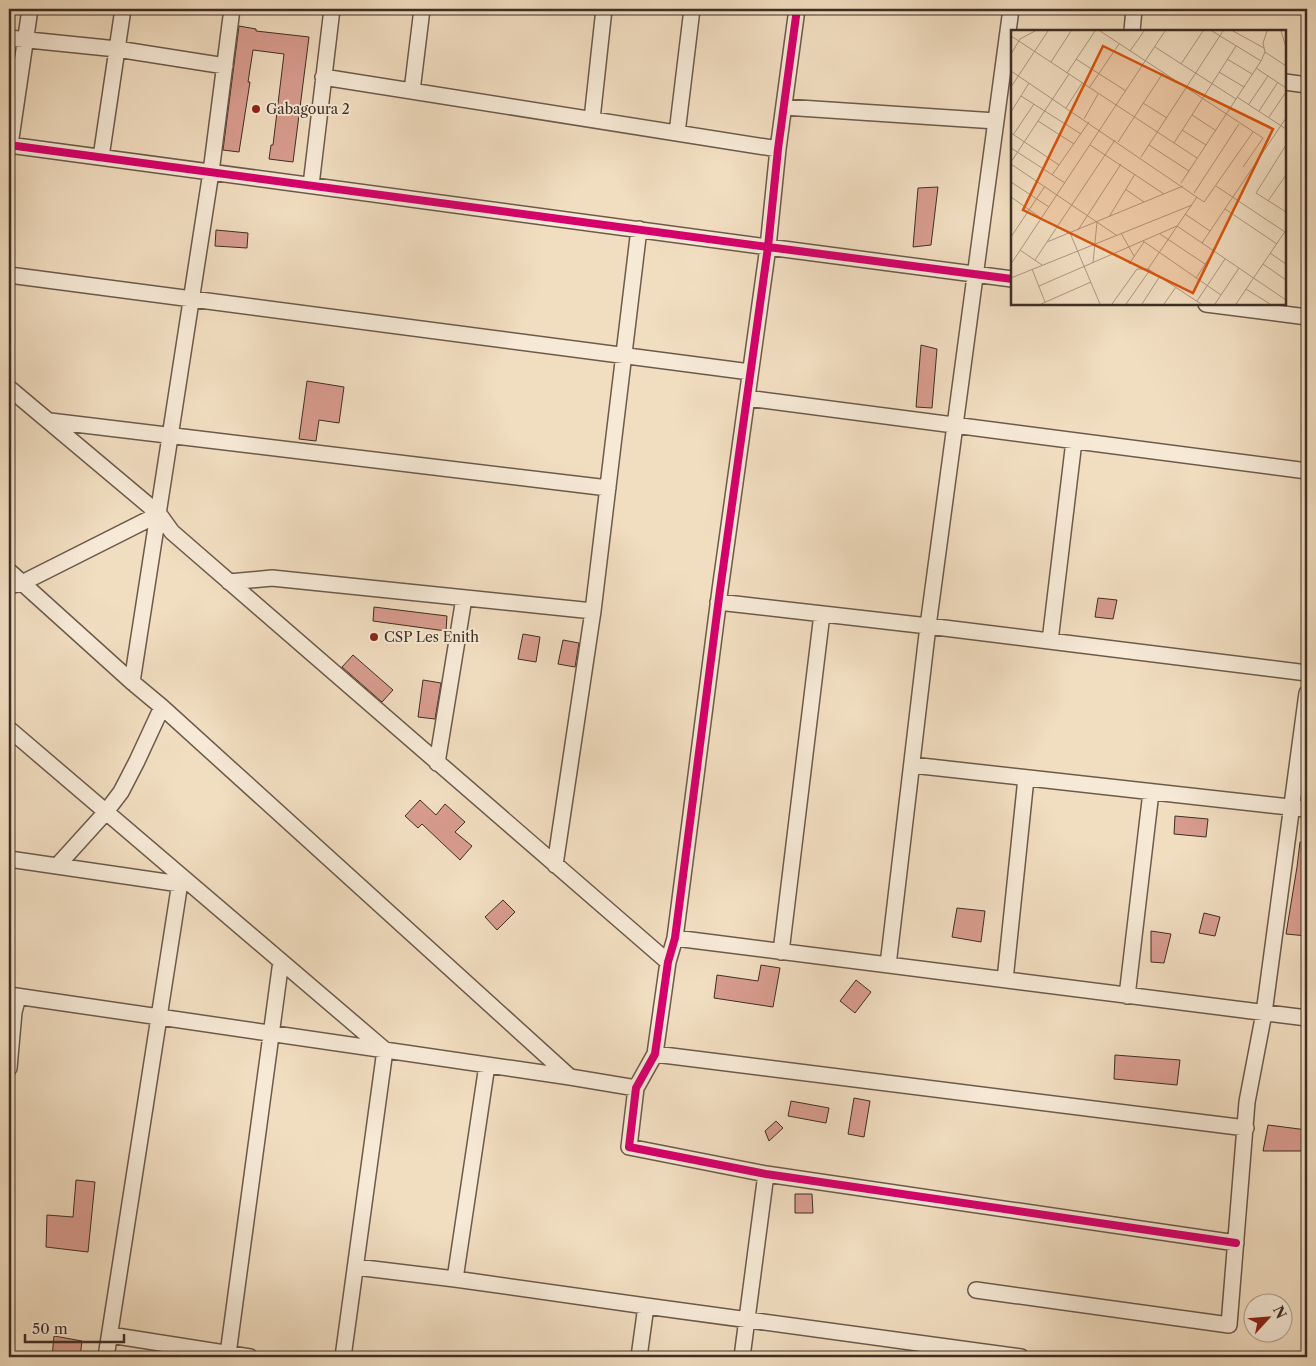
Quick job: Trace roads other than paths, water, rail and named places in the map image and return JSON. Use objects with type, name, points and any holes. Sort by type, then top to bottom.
[{"type":"street","points":[[30,9],[10,145],[1011,279]]},
{"type":"street","points":[[101,157],[123,9]]},
{"type":"street","points":[[132,682],[211,172],[232,9]]},
{"type":"street","points":[[310,185],[332,9]]},
{"type":"street","points":[[412,91],[422,9]]},
{"type":"street","points":[[592,119],[604,9]]},
{"type":"street","points":[[677,133],[692,9]]},
{"type":"street","points":[[797,9],[778,149],[768,247],[718,602],[674,938],[668,962],[655,1054],[636,1088],[629,1147],[766,1174],[1236,1243]]},
{"type":"street","points":[[888,965],[928,626],[996,121],[1009,45],[1011,9]]},
{"type":"street","points":[[1132,30],[1134,9]]},
{"type":"street","points":[[9,38],[117,49],[225,66]]},
{"type":"street","points":[[323,77],[778,149]]},
{"type":"street","points":[[1286,82],[1307,85]]},
{"type":"street","points":[[784,107],[996,121]]},
{"type":"street","points":[[555,865],[593,611],[639,230]]},
{"type":"street","points":[[9,275],[750,372]]},
{"type":"street","points":[[1214,305],[1307,317]]},
{"type":"street","points":[[9,388],[159,514],[172,532],[668,962]]},
{"type":"street","points":[[747,398],[1307,471]]},
{"type":"street","points":[[50,421],[608,488]]},
{"type":"street","points":[[1050,641],[1074,441]]},
{"type":"street","points":[[15,584],[159,514]]},
{"type":"street","points":[[9,571],[15,584],[162,707],[570,1077]]},
{"type":"street","points":[[229,582],[272,578],[593,611]]},
{"type":"street","points":[[437,763],[464,598]]},
{"type":"street","points":[[718,602],[1307,673]]},
{"type":"street","points":[[781,952],[822,614]]},
{"type":"street","points":[[976,1290],[1229,1325],[1247,1102],[1264,1013],[1307,693]]},
{"type":"street","points":[[57,866],[106,812],[121,792],[162,707]]},
{"type":"street","points":[[9,730],[106,812],[181,880],[281,961],[385,1050]]},
{"type":"street","points":[[912,765],[1307,810]]},
{"type":"street","points":[[1005,980],[1026,778]]},
{"type":"street","points":[[1127,996],[1152,792]]},
{"type":"street","points":[[9,859],[181,880]]},
{"type":"street","points":[[106,1357],[181,880]]},
{"type":"street","points":[[674,938],[1307,1018]]},
{"type":"street","points":[[228,1354],[281,961]]},
{"type":"street","points":[[9,1068],[12,1004],[159,1016],[636,1088]]},
{"type":"street","points":[[343,1357],[385,1050]]},
{"type":"street","points":[[655,1054],[1246,1128]]},
{"type":"street","points":[[455,1279],[488,1065]]},
{"type":"street","points":[[742,1357],[766,1174]]},
{"type":"street","points":[[356,1267],[1021,1357]]},
{"type":"street","points":[[639,1357],[646,1306]]},
{"type":"street","points":[[110,1335],[250,1357]]},
{"type":"place","name":"Gabagoura 2","points":[[256,109]]},
{"type":"place","name":"CSP Les Enith","points":[[374,637]]}]
